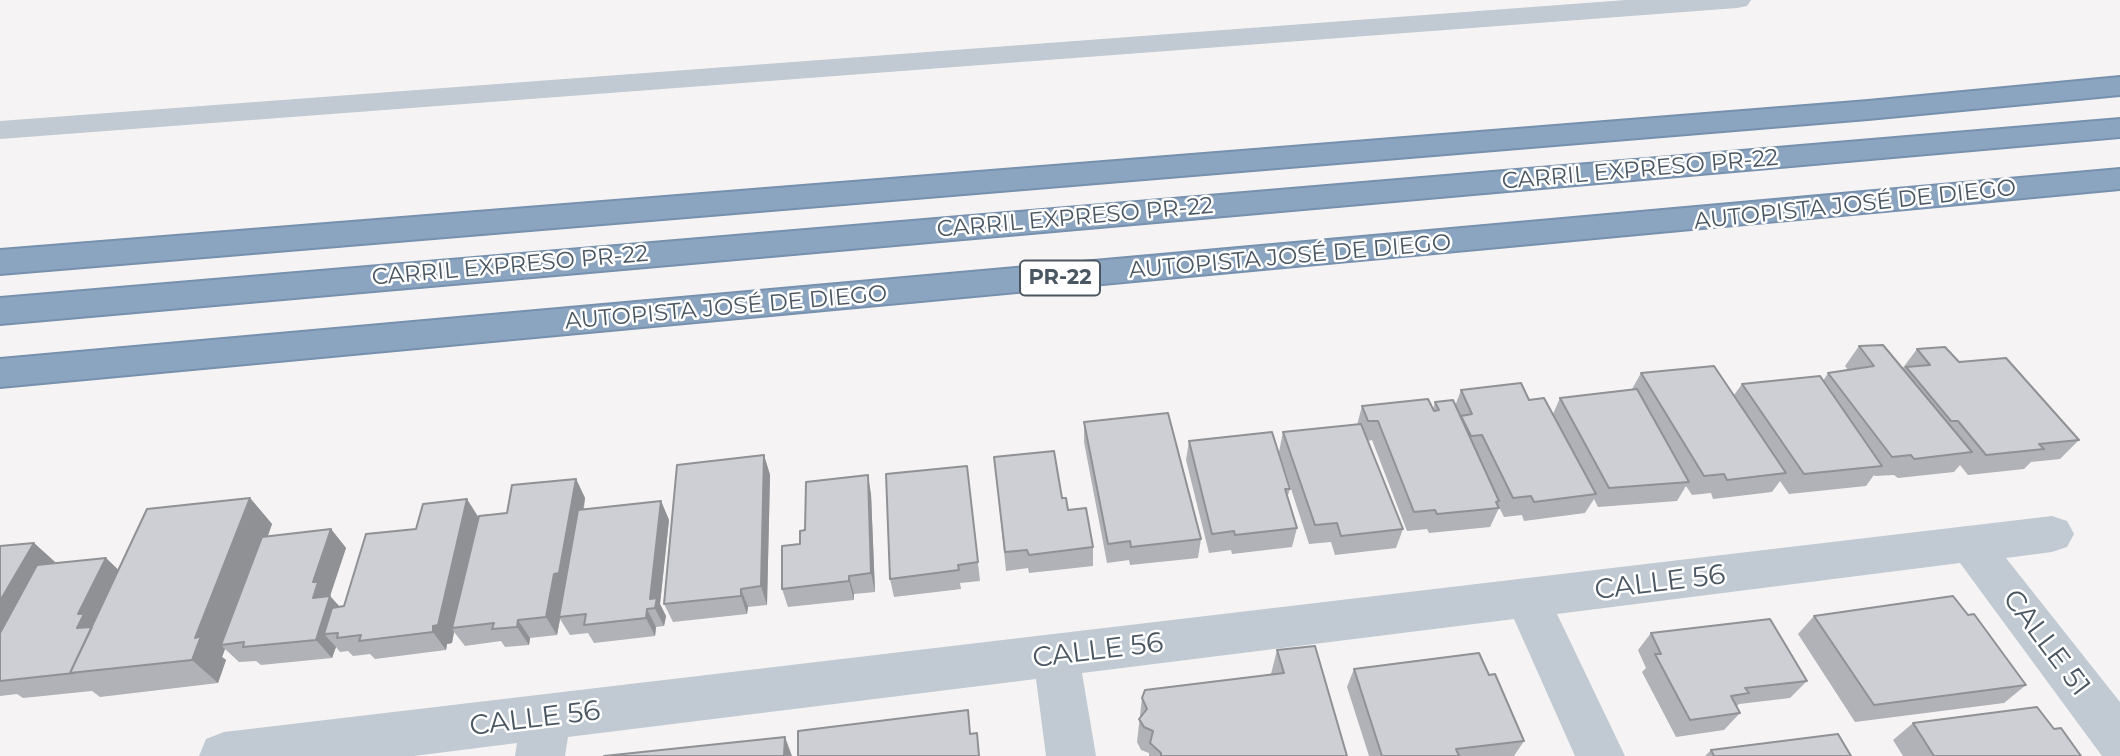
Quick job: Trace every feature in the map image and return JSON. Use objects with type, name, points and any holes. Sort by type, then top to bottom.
[{"type":"highway","points":[[0,262],[1854,111],[2120,86]]},
{"type":"highway","name":"CARRIL EXPRESO PR-22","points":[[10,309],[2120,128]]},
{"type":"highway","name":"AUTOPISTA JOSÉ DE DIEGO","points":[[0,373],[1849,206],[2120,179]]},
{"type":"street","points":[[0,130],[1737,0]]},
{"type":"street","name":"CALLE 56","points":[[224,756],[543,737],[1056,656],[2052,534]]},
{"type":"street","name":"CALLE 51","points":[[1971,545],[2120,740]]},
{"type":"street","points":[[1528,600],[1600,756]]},
{"type":"street","points":[[1056,656],[1071,756]]},
{"type":"building","points":[[1883,345],[1972,452],[1914,459],[1911,455],[1892,457],[1828,373],[1874,366],[1859,346]]},
{"type":"building","points":[[1945,347],[1959,362],[2006,358],[2079,440],[2039,444],[2044,449],[1986,455],[1958,421],[1951,421],[1906,367],[1930,365],[1917,349]]},
{"type":"building","points":[[1714,366],[1786,473],[1727,480],[1724,474],[1704,476],[1641,373]]},
{"type":"building","points":[[1820,376],[1882,466],[1804,474],[1742,384]]},
{"type":"building","points":[[1521,383],[1529,400],[1544,398],[1596,494],[1534,502],[1531,496],[1513,498],[1482,435],[1471,436],[1461,416],[1472,414],[1461,390]]},
{"type":"building","points":[[1637,389],[1689,482],[1609,488],[1560,398]]},
{"type":"building","points":[[1428,399],[1434,411],[1439,410],[1435,402],[1453,400],[1499,501],[1496,502],[1499,508],[1437,514],[1435,510],[1414,512],[1378,421],[1368,421],[1362,406]]},
{"type":"building","points":[[1168,413],[1201,539],[1131,547],[1130,541],[1108,544],[1084,422]]},
{"type":"building","points":[[1361,424],[1403,529],[1341,536],[1337,523],[1315,525],[1283,432]]},
{"type":"building","points":[[1272,432],[1290,489],[1285,489],[1297,528],[1235,535],[1234,531],[1212,534],[1189,441]]},
{"type":"building","points":[[1054,451],[1062,498],[1066,498],[1068,510],[1086,508],[1093,547],[1029,555],[1027,550],[1005,552],[994,457]]},
{"type":"building","points":[[764,455],[761,586],[741,589],[741,596],[664,604],[677,465]]},
{"type":"building","points":[[967,466],[978,562],[958,565],[959,570],[890,579],[886,474]]},
{"type":"building","points":[[868,475],[871,573],[849,576],[849,581],[782,589],[782,546],[800,544],[800,531],[805,530],[806,482]]},
{"type":"building","points":[[576,479],[559,573],[554,574],[546,617],[518,620],[517,627],[492,629],[494,623],[452,628],[479,516],[507,513],[512,485]]},
{"type":"building","points":[[250,498],[195,638],[201,636],[192,660],[70,673],[147,509]]},
{"type":"building","points":[[467,499],[438,625],[433,626],[433,632],[359,641],[361,635],[337,638],[338,633],[324,634],[332,608],[344,606],[366,534],[416,529],[423,504]]},
{"type":"building","points":[[661,501],[650,599],[657,598],[655,608],[647,609],[646,618],[584,625],[586,614],[559,617],[578,510]]},
{"type":"building","points":[[331,529],[313,582],[318,582],[313,598],[330,596],[316,640],[243,647],[244,642],[221,645],[262,537]]},
{"type":"building","points":[[34,543],[0,601],[0,546]]},
{"type":"building","points":[[106,558],[78,614],[84,614],[77,628],[92,627],[70,673],[74,673],[0,681],[0,633],[37,565]]},
{"type":"building","points":[[1953,596],[1968,615],[1974,614],[2026,685],[1874,705],[1814,616]]},
{"type":"building","points":[[1770,619],[1807,681],[1745,688],[1749,693],[1731,696],[1740,713],[1690,720],[1655,654],[1661,654],[1651,633]]},
{"type":"building","points":[[1315,646],[1347,756],[1161,756],[1150,743],[1153,731],[1144,727],[1139,719],[1147,709],[1142,698],[1145,690],[1284,673],[1277,650]]},
{"type":"building","points":[[1479,653],[1489,675],[1495,674],[1524,741],[1456,749],[1459,756],[1382,756],[1354,669]]},
{"type":"building","points":[[2037,707],[2054,729],[2061,728],[2081,756],[1934,756],[1913,723]]},
{"type":"building","points":[[968,710],[970,734],[977,733],[979,756],[798,756],[798,731]]},
{"type":"building","points":[[1838,734],[1851,756],[1714,756],[1711,750]]},
{"type":"building","points":[[785,737],[784,756],[604,756]]}]
